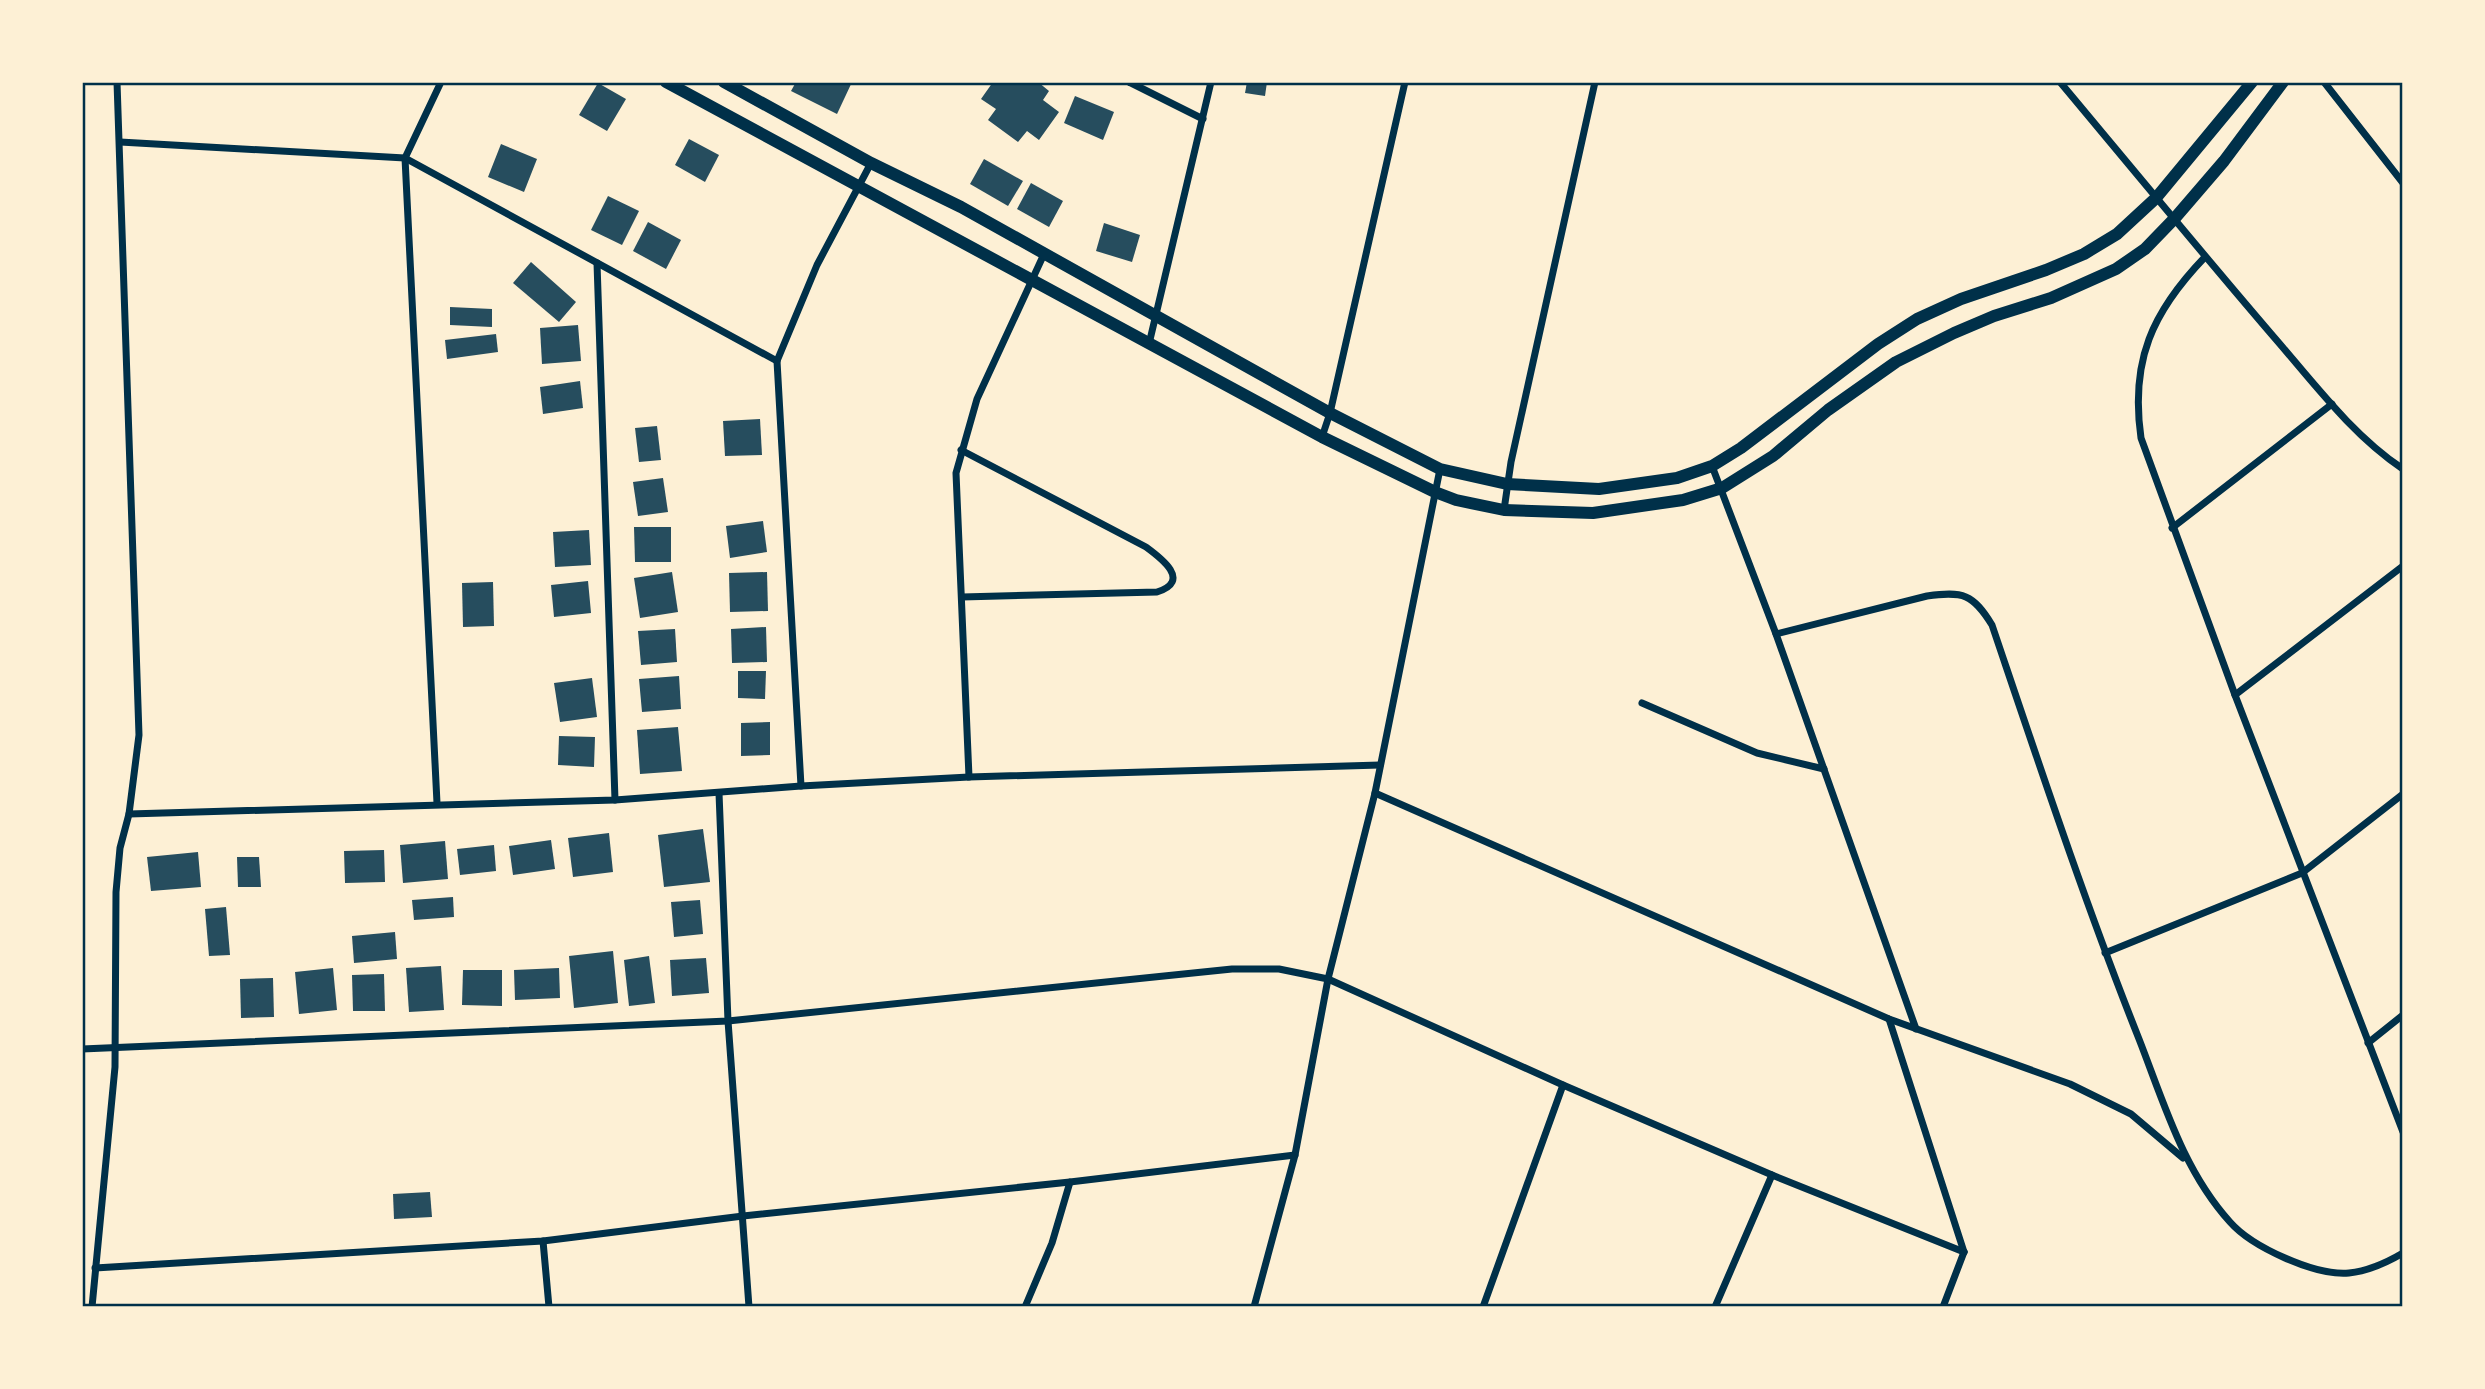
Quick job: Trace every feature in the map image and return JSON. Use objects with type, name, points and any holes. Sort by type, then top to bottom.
[{"type":"street","points":[[92,1307],[116,1047],[116,892],[120,848],[129,814],[139,735],[117,82]]},
{"type":"street","points":[[437,803],[405,158],[441,82]]},
{"type":"street","points":[[666,82],[1322,437],[1435,492],[1455,500],[1504,510],[1593,513],[1683,500],[1723,488],[1773,456],[1828,410],[1896,362],[1994,316],[2051,298],[2116,269],[2145,248],[2175,218],[2224,161],[2283,82]]},
{"type":"street","points":[[724,82],[871,163],[961,207],[1330,413],[1440,469],[1507,484],[1598,489],[1677,478],[1712,466],[1741,448],[1878,344],[1917,319],[1961,299],[2084,254],[2117,234],[2156,198],[2252,82]]},
{"type":"street","points":[[1129,82],[1203,119]]},
{"type":"street","points":[[1149,344],[1211,82]]},
{"type":"street","points":[[1322,437],[1330,413],[1405,82]]},
{"type":"street","points":[[1504,510],[1507,484],[1595,82]]},
{"type":"street","points":[[2060,82],[2205,257],[2332,404],[2382,455],[2403,469]]},
{"type":"street","points":[[2324,82],[2403,183]]},
{"type":"street","points":[[120,142],[405,158],[777,361]]},
{"type":"street","points":[[801,786],[777,361],[817,265],[871,163]]},
{"type":"street","points":[[969,777],[956,473],[977,398],[1044,254]]},
{"type":"street","points":[[2205,257],[2183,281],[2151,329],[2142,365],[2138,400],[2141,438],[2172,528],[2302,873],[2403,1132]]},
{"type":"street","points":[[597,263],[615,800]]},
{"type":"street","points":[[2172,528],[2332,404]]},
{"type":"street","points":[[961,450],[1146,547],[1164,560],[1172,573],[1172,582],[1167,589],[1157,592],[962,597]]},
{"type":"street","points":[[1712,466],[1723,488],[1776,634],[1916,1029]]},
{"type":"street","points":[[1254,1307],[1295,1155],[1328,979],[1375,793],[1440,469]]},
{"type":"street","points":[[2235,695],[2403,566]]},
{"type":"street","points":[[1776,634],[1946,593],[1964,595],[1980,607],[1992,625],[2105,953],[2186,1161],[2210,1198],[2232,1225],[2260,1245],[2299,1264],[2345,1274],[2368,1270],[2403,1253]]},
{"type":"street","points":[[1642,703],[1758,753],[1824,769]]},
{"type":"street","points":[[129,814],[437,803],[615,800],[969,777],[1380,765]]},
{"type":"street","points":[[719,793],[728,1021],[749,1307]]},
{"type":"street","points":[[1375,793],[1889,1019],[2034,1070],[2131,1114],[2186,1161]]},
{"type":"street","points":[[2105,953],[2302,873],[2403,794]]},
{"type":"street","points":[[82,1049],[728,1021],[1232,969],[1279,969],[1328,979],[1772,1175],[1964,1252]]},
{"type":"street","points":[[2368,1043],[2403,1015]]},
{"type":"street","points":[[1889,1019],[1964,1252],[1943,1307]]},
{"type":"street","points":[[1482,1307],[1563,1085]]},
{"type":"street","points":[[95,1268],[543,1241],[743,1216],[1070,1182],[1295,1155]]},
{"type":"street","points":[[1715,1307],[1772,1175]]},
{"type":"street","points":[[1025,1307],[1052,1243],[1070,1182]]},
{"type":"street","points":[[543,1241],[549,1307]]},
{"type":"building","points":[[796,82],[852,82],[837,114],[791,91]]},
{"type":"building","points":[[993,82],[1038,82],[1049,91],[1043,100],[1059,112],[1039,140],[1027,131],[1018,142],[988,120],[996,109],[981,99]]},
{"type":"building","points":[[1247,82],[1267,82],[1265,96],[1245,93]]},
{"type":"building","points":[[598,83],[626,99],[607,131],[579,115]]},
{"type":"building","points":[[1075,96],[1114,112],[1103,140],[1064,123]]},
{"type":"building","points":[[689,139],[719,155],[705,182],[675,165]]},
{"type":"building","points":[[501,144],[537,159],[524,192],[488,177]]},
{"type":"building","points":[[984,159],[1023,181],[1008,206],[970,184]]},
{"type":"building","points":[[1031,183],[1063,201],[1049,227],[1017,209]]},
{"type":"building","points":[[608,196],[639,211],[622,245],[591,230]]},
{"type":"building","points":[[648,222],[681,240],[666,269],[633,251]]},
{"type":"building","points":[[1104,223],[1140,235],[1132,262],[1096,251]]},
{"type":"building","points":[[531,262],[576,302],[559,322],[513,283]]},
{"type":"building","points":[[450,307],[492,309],[492,327],[450,325]]},
{"type":"building","points":[[578,325],[581,361],[542,364],[540,328]]},
{"type":"building","points":[[496,334],[498,352],[447,359],[445,340]]},
{"type":"building","points":[[580,381],[583,408],[543,414],[540,387]]},
{"type":"building","points":[[760,419],[762,455],[725,456],[723,421]]},
{"type":"building","points":[[657,426],[661,460],[639,462],[635,428]]},
{"type":"building","points":[[663,478],[668,512],[638,516],[633,482]]},
{"type":"building","points":[[763,521],[767,552],[730,558],[726,526]]},
{"type":"building","points":[[634,527],[671,527],[671,562],[635,562]]},
{"type":"building","points":[[589,530],[591,565],[555,567],[553,532]]},
{"type":"building","points":[[672,572],[678,612],[640,618],[634,578]]},
{"type":"building","points":[[767,572],[768,611],[730,612],[729,573]]},
{"type":"building","points":[[588,581],[591,613],[554,617],[551,585]]},
{"type":"building","points":[[493,582],[494,626],[463,627],[462,583]]},
{"type":"building","points":[[766,627],[767,662],[732,663],[731,629]]},
{"type":"building","points":[[675,629],[677,662],[641,665],[638,631]]},
{"type":"building","points":[[738,671],[766,671],[765,699],[738,698]]},
{"type":"building","points":[[679,676],[681,709],[642,712],[639,679]]},
{"type":"building","points":[[592,678],[597,717],[560,722],[554,683]]},
{"type":"building","points":[[770,722],[770,755],[741,756],[741,723]]},
{"type":"building","points":[[678,727],[682,771],[640,774],[637,730]]},
{"type":"building","points":[[559,736],[595,737],[594,767],[558,765]]},
{"type":"building","points":[[703,829],[710,882],[664,887],[658,835]]},
{"type":"building","points":[[609,833],[613,872],[573,877],[568,838]]},
{"type":"building","points":[[551,840],[555,869],[513,875],[509,846]]},
{"type":"building","points":[[445,841],[448,879],[403,883],[400,845]]},
{"type":"building","points":[[494,845],[496,871],[460,875],[457,849]]},
{"type":"building","points":[[384,850],[385,882],[345,883],[344,851]]},
{"type":"building","points":[[198,852],[201,887],[151,891],[147,857]]},
{"type":"building","points":[[237,857],[259,857],[261,887],[238,887]]},
{"type":"building","points":[[453,897],[454,917],[414,920],[412,900]]},
{"type":"building","points":[[700,900],[703,934],[674,937],[671,902]]},
{"type":"building","points":[[226,907],[230,955],[209,956],[205,909]]},
{"type":"building","points":[[395,932],[397,959],[354,963],[352,936]]},
{"type":"building","points":[[613,951],[618,1003],[574,1008],[569,956]]},
{"type":"building","points":[[649,956],[655,1003],[629,1006],[624,960]]},
{"type":"building","points":[[706,958],[709,993],[672,996],[670,960]]},
{"type":"building","points":[[441,966],[444,1010],[409,1012],[406,968]]},
{"type":"building","points":[[333,968],[337,1010],[299,1014],[295,972]]},
{"type":"building","points":[[559,968],[560,998],[515,1000],[514,970]]},
{"type":"building","points":[[463,970],[502,970],[502,1006],[462,1005]]},
{"type":"building","points":[[384,974],[385,1011],[353,1011],[352,975]]},
{"type":"building","points":[[273,978],[274,1017],[241,1018],[240,979]]},
{"type":"building","points":[[430,1192],[432,1217],[394,1219],[393,1194]]}]
